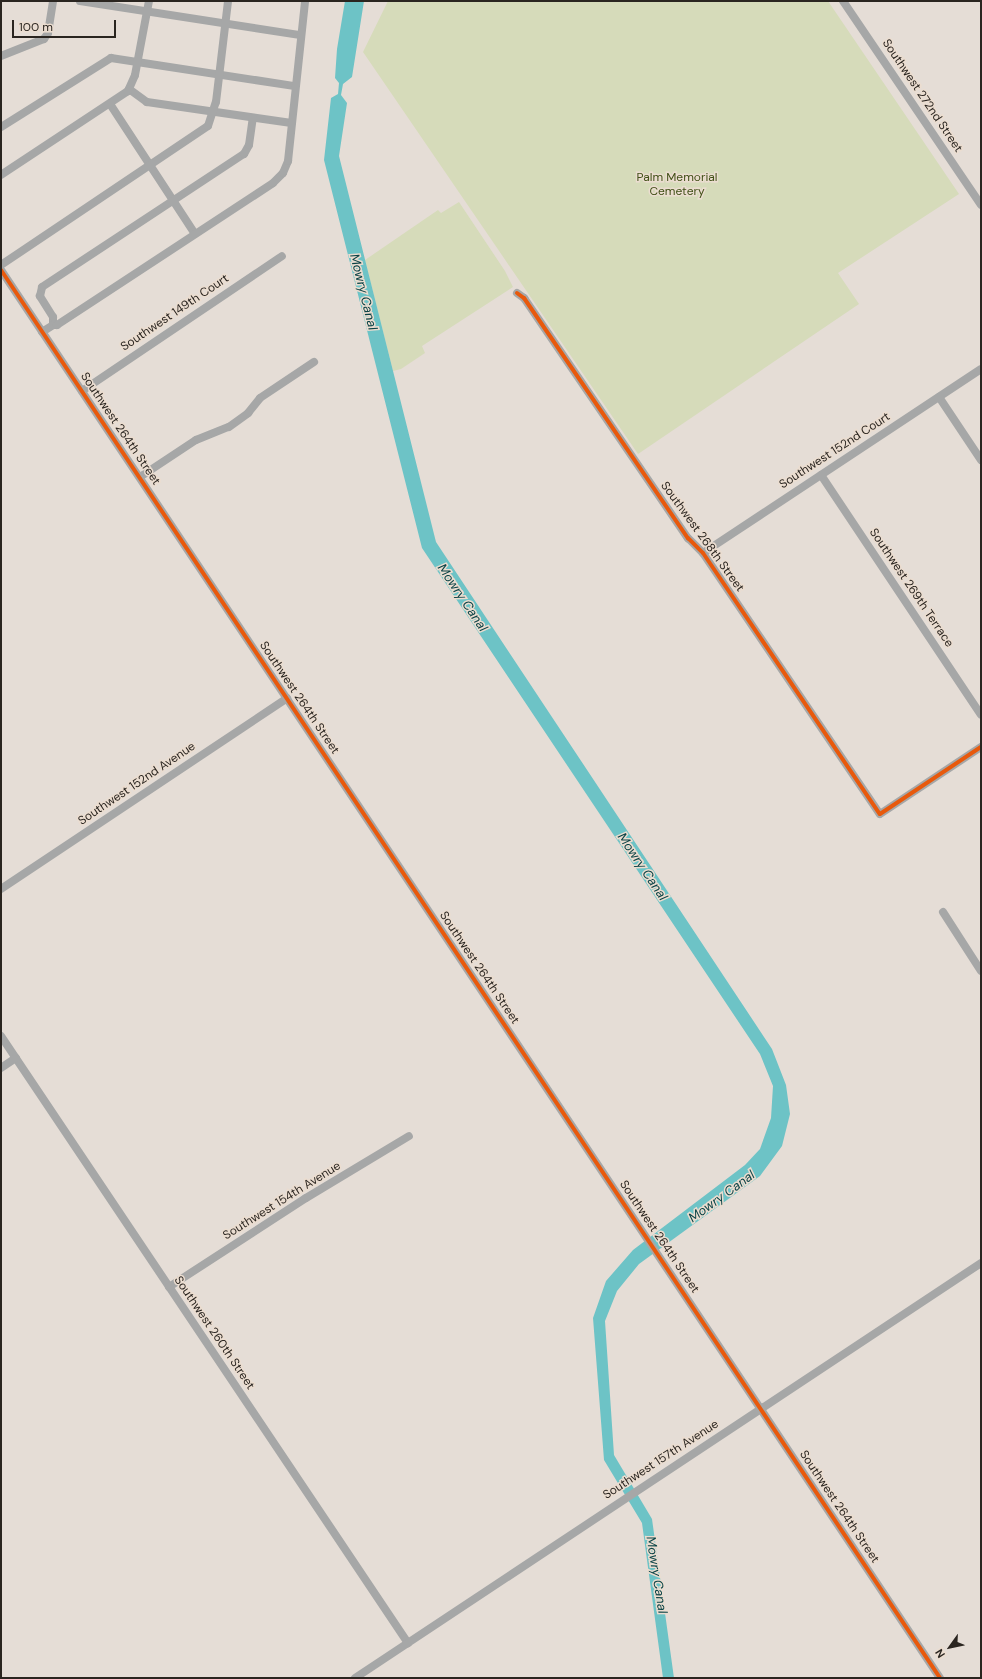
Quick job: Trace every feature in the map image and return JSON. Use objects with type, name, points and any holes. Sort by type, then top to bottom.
[{"type":"street","points":[[1,56],[44,39],[48,33],[53,1]]},
{"type":"street","points":[[80,1],[300,35]]},
{"type":"street","points":[[1,175],[110,104],[129,89],[137,62],[149,1]]},
{"type":"street","points":[[1,264],[205,129],[214,112],[228,1]]},
{"type":"street","points":[[42,332],[53,325],[57,325],[281,176],[288,162],[300,35],[305,1]]},
{"type":"street","name":"Southwest 272nd Street","points":[[844,1],[981,205]]},
{"type":"street","points":[[1,128],[107,59],[137,62],[295,86]]},
{"type":"street","points":[[129,89],[147,102],[291,123]]},
{"type":"street","points":[[110,104],[195,234]]},
{"type":"street","points":[[53,325],[53,317],[40,296],[42,287],[246,151],[253,118]]},
{"type":"street","name":"Southwest 149th Court","points":[[82,391],[282,256]]},
{"type":"street","name":"Southwest 264th Street","points":[[1,270],[657,1251],[940,1678]]},
{"type":"street","name":"Southwest 268th Street","points":[[518,293],[524,298],[688,538],[703,553],[880,814],[981,746]]},
{"type":"street","points":[[140,477],[196,440],[229,427],[248,413],[260,398],[314,362]]},
{"type":"street","name":"Southwest 152nd Court","points":[[703,553],[981,369]]},
{"type":"street","points":[[939,397],[981,460]]},
{"type":"street","name":"Southwest 269th Terrace","points":[[820,475],[981,715]]},
{"type":"street","name":"Southwest 152nd Avenue","points":[[1,889],[287,698]]},
{"type":"street","points":[[943,912],[981,971]]},
{"type":"street","name":"Southwest 260th Street","points":[[1,1036],[408,1643]]},
{"type":"street","points":[[1,1068],[16,1058]]},
{"type":"street","name":"Southwest 154th Avenue","points":[[169,1287],[306,1198],[409,1136]]},
{"type":"street","name":"Southwest 157th Avenue","points":[[356,1678],[623,1499],[981,1263]]},
{"type":"green space","name":"Palm Memorial Cemetery","points":[[388,1],[828,1],[959,194],[838,273],[859,304],[638,454],[363,52]]},
{"type":"green space","points":[[459,202],[505,271],[513,287],[422,346],[425,353],[401,369],[393,371],[365,260],[438,210],[441,213]]},
{"type":"water","name":"Mowry Canal","points":[[345,1],[364,1],[352,77],[343,84],[341,95],[347,103],[339,156],[436,542],[772,1049],[786,1085],[790,1114],[782,1146],[760,1176],[639,1264],[617,1291],[605,1321],[614,1455],[652,1519],[674,1678],[663,1678],[642,1523],[604,1460],[593,1318],[606,1281],[633,1250],[745,1165],[760,1149],[771,1118],[773,1086],[760,1054],[422,548],[324,160],[331,98],[338,94],[339,83],[335,78],[337,49]]},
{"type":"cycle path","points":[[1,270],[940,1678]]},
{"type":"cycle path","points":[[517,293],[524,298],[688,538],[703,553],[880,814],[981,747]]}]
